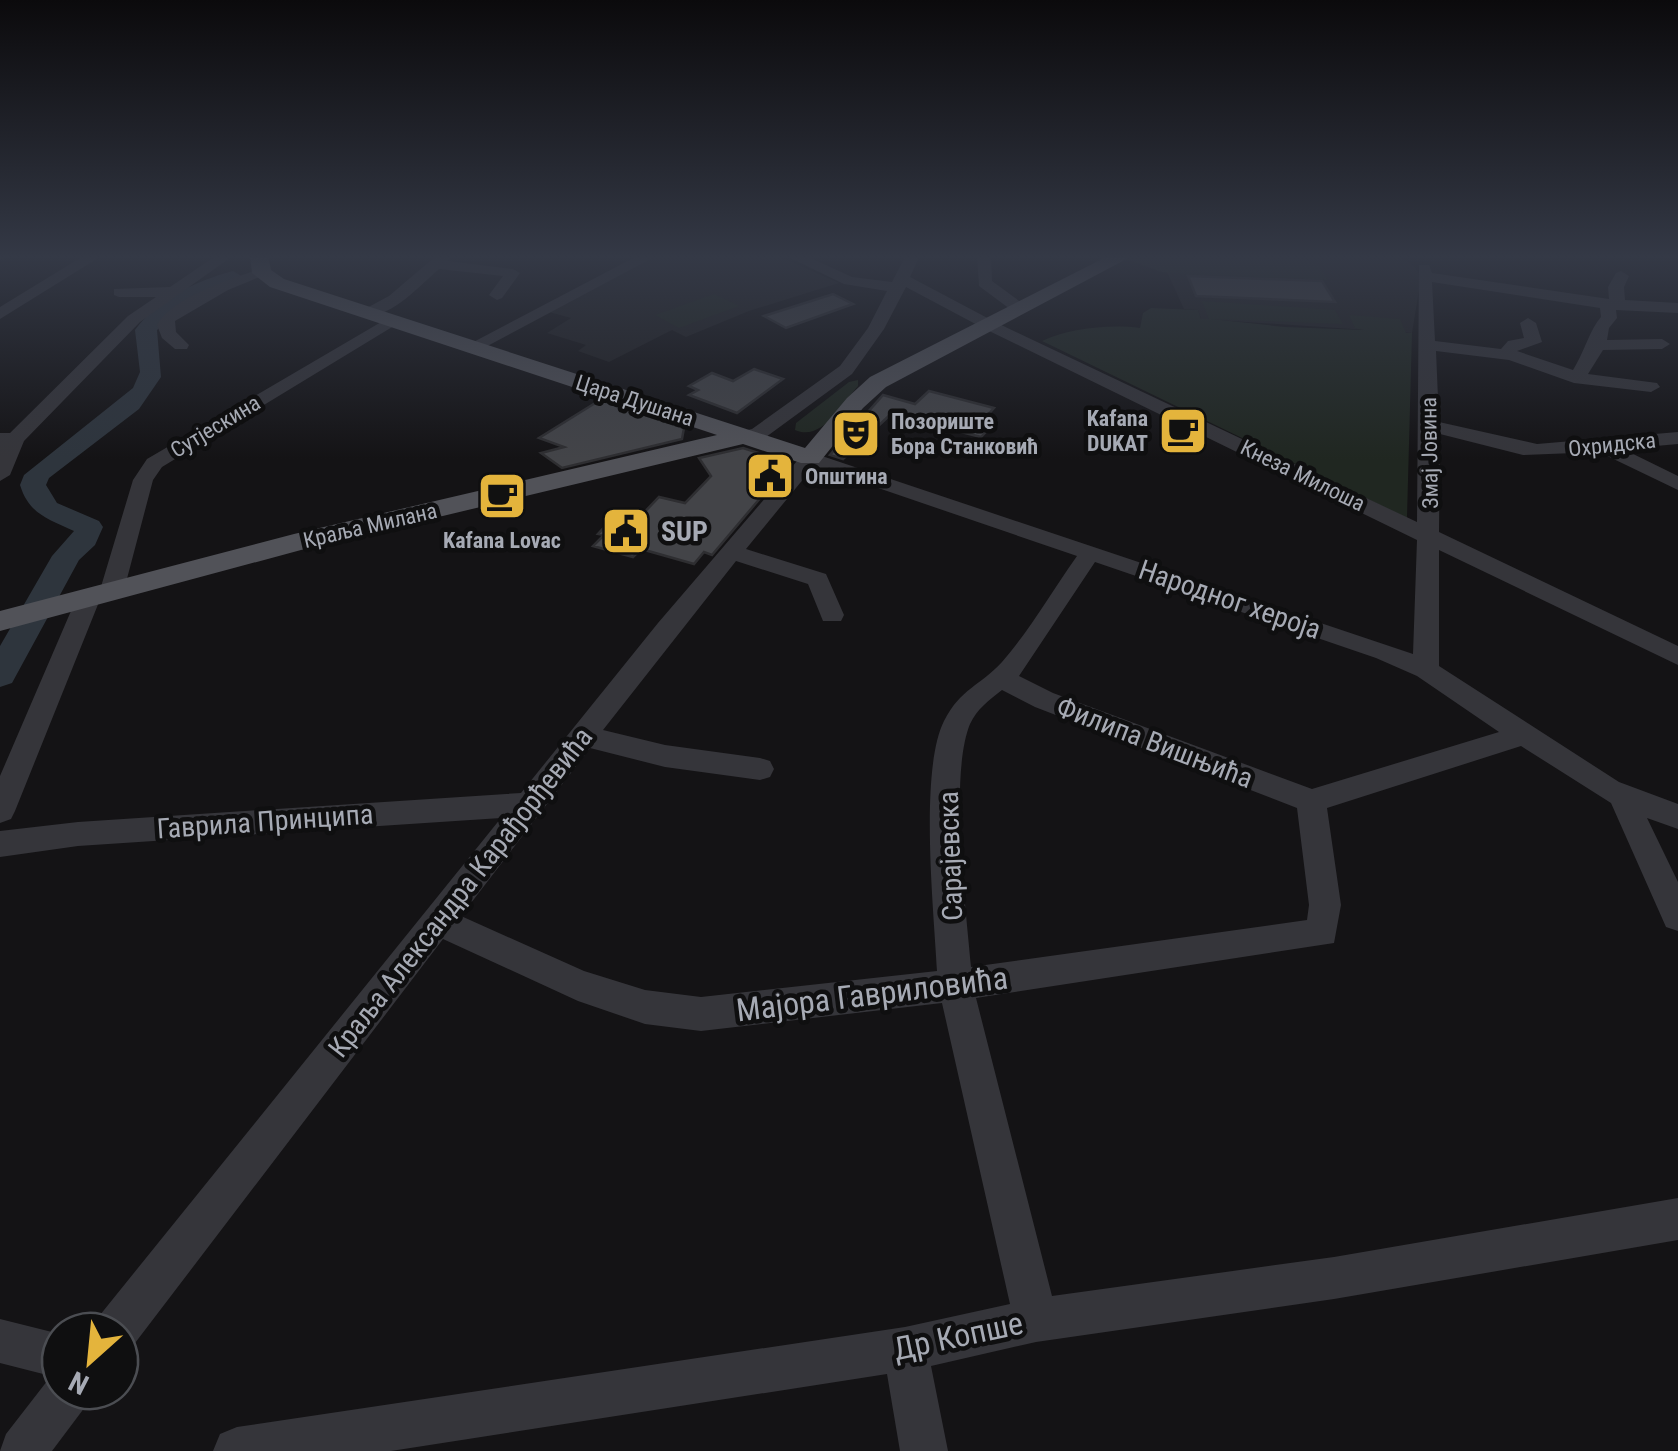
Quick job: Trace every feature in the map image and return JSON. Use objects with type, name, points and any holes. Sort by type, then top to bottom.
[{"type":"main road","name":"Цара Душана","points":[[397,323],[810,458]]},
{"type":"main road","points":[[810,458],[855,404],[865,371],[993,323]]},
{"type":"main road","name":"Краља Милана","points":[[22,615],[742,437]]},
{"type":"street","points":[[0,475],[8,439],[129,323]]},
{"type":"street","points":[[166,323],[168,334],[181,345]]},
{"type":"street","points":[[472,347],[520,323]]},
{"type":"street","points":[[742,437],[759,433],[865,371],[885,323]]},
{"type":"street","name":"Кнеза Милоша","points":[[985,323],[1678,656]]},
{"type":"street","name":"Змај Јовина","points":[[1426,670],[1430,425],[1427,323]]},
{"type":"street","points":[[1505,355],[1514,345],[1534,342],[1528,323]]},
{"type":"street","points":[[1574,378],[1580,375],[1598,345],[1604,323]]},
{"type":"street","name":"Сутјескина","points":[[0,811],[100,594],[154,463],[401,324]]},
{"type":"street","points":[[1426,344],[1505,355],[1574,378],[1651,387]]},
{"type":"street","points":[[1598,345],[1662,344]]},
{"type":"street","name":"Охридска","points":[[1430,425],[1525,449],[1604,447],[1629,439],[1678,438]]},
{"type":"street","points":[[1604,447],[1678,484]]},
{"type":"street","name":"Краља Александра Карађорђевића","points":[[132,1311],[730,552],[810,458]]},
{"type":"street","name":"Народног хероја","points":[[810,458],[1385,652],[1426,670],[1623,797],[1678,817]]},
{"type":"street","points":[[730,552],[818,579],[832,615]]},
{"type":"street","name":"Сарајевска","points":[[1036,1320],[956,985],[948,868],[949,744],[969,702],[1017,662],[1091,552]]},
{"type":"street","name":"Филипа Вишњића","points":[[1000,678],[1044,700],[1311,801]]},
{"type":"street","points":[[1311,801],[1525,734]]},
{"type":"street","points":[[584,736],[665,756],[760,769]]},
{"type":"street","points":[[1623,797],[1678,917]]},
{"type":"street","name":"Мајора Гавриловића","points":[[438,921],[578,985],[671,1012],[701,1014],[776,1008],[956,985],[1322,933],[1325,906],[1311,801]]},
{"type":"street","name":"Гаврила Принципа","points":[[0,844],[114,831],[530,804]]},
{"type":"street","name":"Др Копше","points":[[237,1451],[905,1348],[1036,1320],[1334,1278],[1678,1219]]},
{"type":"street","points":[[0,1341],[40,1351]]},
{"type":"street","points":[[905,1348],[924,1451]]},
{"type":"street","points":[[23,1451],[54,1411]]},
{"type":"shaded area","points":[[563,323],[721,323],[686,337],[672,330],[609,362],[578,351],[586,345],[547,333]]},
{"type":"shaded area","points":[[669,323],[693,323],[679,328]]},
{"type":"shaded area","points":[[1141,323],[1245,323],[1364,330],[1355,328],[1353,323],[1402,323],[1406,333],[1412,333],[1407,518],[1042,341],[1090,328],[1140,328]]},
{"type":"shaded area","points":[[1257,323],[1414,323],[1412,333]]},
{"type":"shaded area","points":[[858,380],[858,386],[823,426],[814,431],[795,430],[796,423],[849,382]]},
{"type":"building","points":[[776,323],[801,323],[786,328]]},
{"type":"building","points":[[754,369],[783,379],[737,413],[689,395],[698,390],[689,386],[712,373],[733,381]]},
{"type":"building","points":[[929,391],[994,408],[985,418],[996,421],[981,437],[891,414],[843,459],[830,455],[883,395],[915,404]]},
{"type":"building","points":[[600,400],[684,428],[682,439],[562,468],[541,453],[564,447],[539,438]]},
{"type":"building","points":[[743,448],[790,463],[712,555],[704,552],[694,564],[641,549],[633,557],[593,546],[612,519],[632,525],[659,497],[685,503],[711,476],[699,458]]},
{"type":"waterway","points":[[0,675],[67,556],[85,539],[89,527],[47,509],[38,500],[33,485],[37,475],[116,417],[143,391],[151,372],[146,330],[152,323]]},
{"type":"place","name":"Kafana DUKAT","points":[[1183,431]]},
{"type":"place","name":"Позориште Бора Станковић","points":[[856,434]]},
{"type":"place","name":"Општина","points":[[770,476]]},
{"type":"place","name":"Kafana Lovac","points":[[502,496]]},
{"type":"place","name":"SUP","points":[[626,531]]}]
